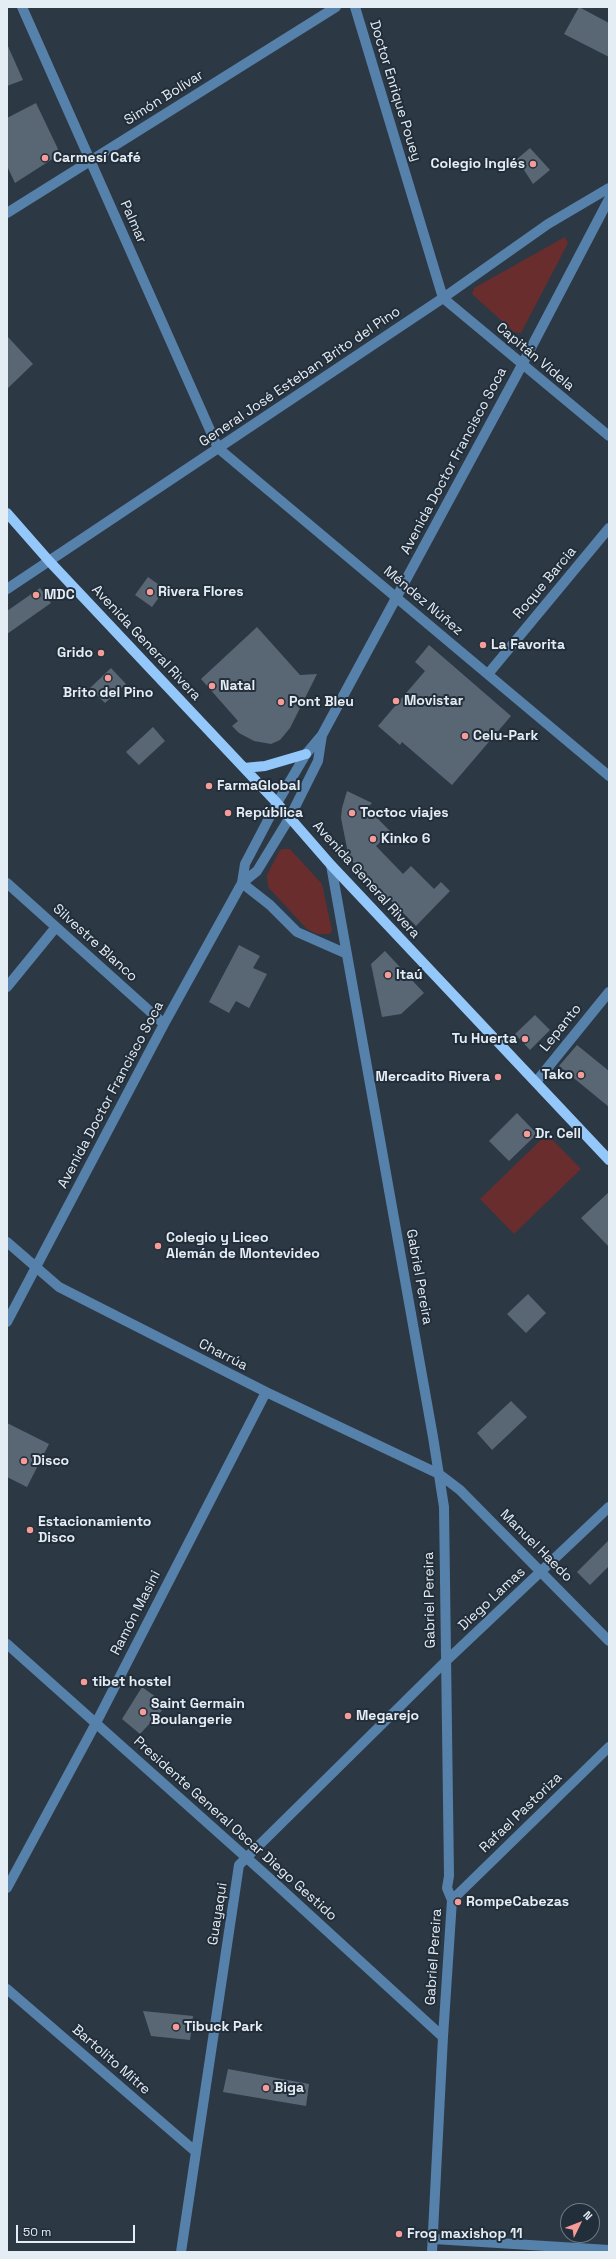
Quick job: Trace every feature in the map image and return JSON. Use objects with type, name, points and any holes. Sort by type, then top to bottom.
[{"type":"main road","name":"Avenida General Rivera","points":[[7,513],[50,562],[290,817],[331,865],[609,1160]]},
{"type":"main road","points":[[244,768],[265,766],[306,754]]},
{"type":"street","name":"Palmar","points":[[22,7],[218,448]]},
{"type":"street","name":"Simón Bolívar","points":[[7,213],[336,7]]},
{"type":"street","name":"Doctor Enrique Pouey","points":[[355,7],[443,298]]},
{"type":"street","name":"General José Esteban Brito del Pino","points":[[7,589],[50,562],[443,298],[548,224],[609,188]]},
{"type":"street","name":"Avenida Doctor Francisco Soca","points":[[7,1322],[164,1024],[242,883],[245,864],[277,803],[306,754],[322,735],[522,365],[609,199]]},
{"type":"street","name":"Capitán Videla","points":[[443,298],[609,436]]},
{"type":"street","name":"Méndez Núñez","points":[[218,448],[609,776]]},
{"type":"street","name":"Roque Barcia","points":[[488,674],[609,528]]},
{"type":"street","name":"Avenida Doctor Francisco Soca","points":[[242,883],[257,870],[290,817],[318,761],[322,735]]},
{"type":"street","name":"Gabriel Pereira","points":[[331,865],[444,1507],[449,1876],[447,1888],[452,1900],[443,2036],[434,2239],[432,2252]]},
{"type":"street","name":"Silvestre Blanco","points":[[7,883],[164,1024]]},
{"type":"street","points":[[242,883],[270,905],[297,932],[347,954]]},
{"type":"street","points":[[7,987],[56,927]]},
{"type":"street","name":"Lepanto","points":[[536,1082],[609,992]]},
{"type":"street","name":"Charrúa","points":[[7,1242],[35,1268],[59,1287],[266,1392],[439,1474]]},
{"type":"street","name":"Ramón Masini","points":[[7,1888],[96,1723],[266,1392]]},
{"type":"street","name":"Manuel Haedo","points":[[439,1474],[460,1490],[609,1641]]},
{"type":"street","name":"Diego Lamas","points":[[445,1662],[542,1572],[609,1507]]},
{"type":"street","name":"Presidente General Oscar Diego Gestido","points":[[7,1644],[247,1858],[443,2036]]},
{"type":"street","name":"Guayaqui","points":[[181,2252],[239,1866],[445,1662]]},
{"type":"street","name":"Rafael Pastoriza","points":[[452,1900],[609,1748]]},
{"type":"street","name":"Bartolito Mitre","points":[[7,1989],[196,2152]]},
{"type":"street","points":[[434,2239],[609,2250]]},
{"type":"shaded area","points":[[565,237],[568,243],[521,333],[514,332],[472,294],[474,288]]},
{"type":"shaded area","points":[[290,849],[322,884],[332,930],[330,934],[317,934],[307,929],[268,887],[267,875],[280,850]]},
{"type":"shaded area","points":[[547,1134],[581,1169],[514,1234],[480,1199]]},
{"type":"building","points":[[579,7],[609,23],[609,57],[564,34]]},
{"type":"building","points":[[7,44],[23,80],[7,86]]},
{"type":"building","points":[[36,103],[58,149],[54,158],[15,183],[7,166],[7,118]]},
{"type":"building","name":"Colegio Inglés","points":[[530,148],[550,170],[533,184],[517,159]]},
{"type":"building","points":[[7,336],[33,364],[7,389]]},
{"type":"building","name":"Rivera Flores","points":[[148,577],[165,589],[152,607],[135,595]]},
{"type":"building","points":[[40,588],[51,603],[7,634],[7,611]]},
{"type":"building","points":[[257,627],[300,675],[317,674],[290,728],[280,740],[271,744],[254,741],[239,733],[232,726],[238,721],[201,679]]},
{"type":"building","points":[[429,645],[511,716],[452,785],[402,742],[400,745],[378,726],[425,671],[415,662]]},
{"type":"building","points":[[111,668],[126,684],[105,703],[90,688]]},
{"type":"building","points":[[153,727],[165,741],[139,765],[126,752]]},
{"type":"building","points":[[347,791],[372,803],[367,808],[391,832],[376,846],[403,874],[411,866],[434,889],[441,882],[450,891],[416,926],[346,855],[348,853],[341,818]]},
{"type":"building","points":[[239,945],[260,956],[253,968],[267,974],[249,1008],[236,1001],[229,1013],[209,1002]]},
{"type":"building","points":[[385,951],[424,993],[401,1014],[382,1017],[371,964]]},
{"type":"building","points":[[535,1015],[550,1030],[530,1050],[515,1034]]},
{"type":"building","points":[[577,1045],[609,1071],[609,1107],[559,1066]]},
{"type":"building","points":[[517,1113],[537,1134],[509,1161],[489,1141]]},
{"type":"building","points":[[609,1192],[609,1247],[581,1218]]},
{"type":"building","points":[[528,1294],[546,1313],[526,1333],[507,1314]]},
{"type":"building","points":[[511,1401],[527,1417],[492,1450],[477,1433]]},
{"type":"building","name":"Disco","points":[[7,1423],[49,1444],[27,1487],[7,1477]]},
{"type":"building","points":[[609,1540],[609,1566],[590,1585],[577,1572]]},
{"type":"building","name":"Saint Germain Boulangerie","points":[[142,1687],[167,1705],[140,1734],[122,1719]]},
{"type":"building","name":"Tibuck Park","points":[[143,2011],[193,2016],[190,2040],[151,2036]]},
{"type":"building","name":"Biga","points":[[228,2069],[309,2084],[306,2106],[223,2092]]},
{"type":"place","name":"Carmesí Café","points":[[45,158]]},
{"type":"place","name":"Colegio Inglés","points":[[533,164]]},
{"type":"place","name":"Rivera Flores","points":[[150,592]]},
{"type":"place","name":"MDC","points":[[36,595]]},
{"type":"place","name":"La Favorita","points":[[483,645]]},
{"type":"place","name":"Grido","points":[[101,653]]},
{"type":"place","name":"Brito del Pino","points":[[108,678]]},
{"type":"place","name":"Natal","points":[[212,686]]},
{"type":"place","name":"Movistar","points":[[396,701]]},
{"type":"place","name":"Pont Bleu","points":[[281,702]]},
{"type":"place","name":"Celu-Park","points":[[465,736]]},
{"type":"place","name":"FarmaGlobal","points":[[209,786]]},
{"type":"place","name":"República","points":[[228,813]]},
{"type":"place","name":"Toctoc viajes","points":[[352,813]]},
{"type":"place","name":"Kinko 6","points":[[373,839]]},
{"type":"place","name":"Itaú","points":[[388,975]]},
{"type":"place","name":"Tu Huerta","points":[[525,1039]]},
{"type":"place","name":"Tako","points":[[581,1075]]},
{"type":"place","name":"Mercadito Rivera","points":[[498,1077]]},
{"type":"place","name":"Dr. Cell","points":[[527,1134]]},
{"type":"place","name":"Colegio y Liceo Alemán de Montevideo","points":[[158,1246]]},
{"type":"place","name":"Disco","points":[[24,1461]]},
{"type":"place","name":"Estacionamiento Disco","points":[[30,1530]]},
{"type":"place","name":"tibet hostel","points":[[84,1682]]},
{"type":"place","name":"Saint Germain Boulangerie","points":[[143,1712]]},
{"type":"place","name":"Megarejo","points":[[348,1716]]},
{"type":"place","name":"RompeCabezas","points":[[458,1902]]},
{"type":"place","name":"Tibuck Park","points":[[176,2027]]},
{"type":"place","name":"Biga","points":[[266,2088]]},
{"type":"place","name":"Frog maxishop 11","points":[[399,2234]]}]
